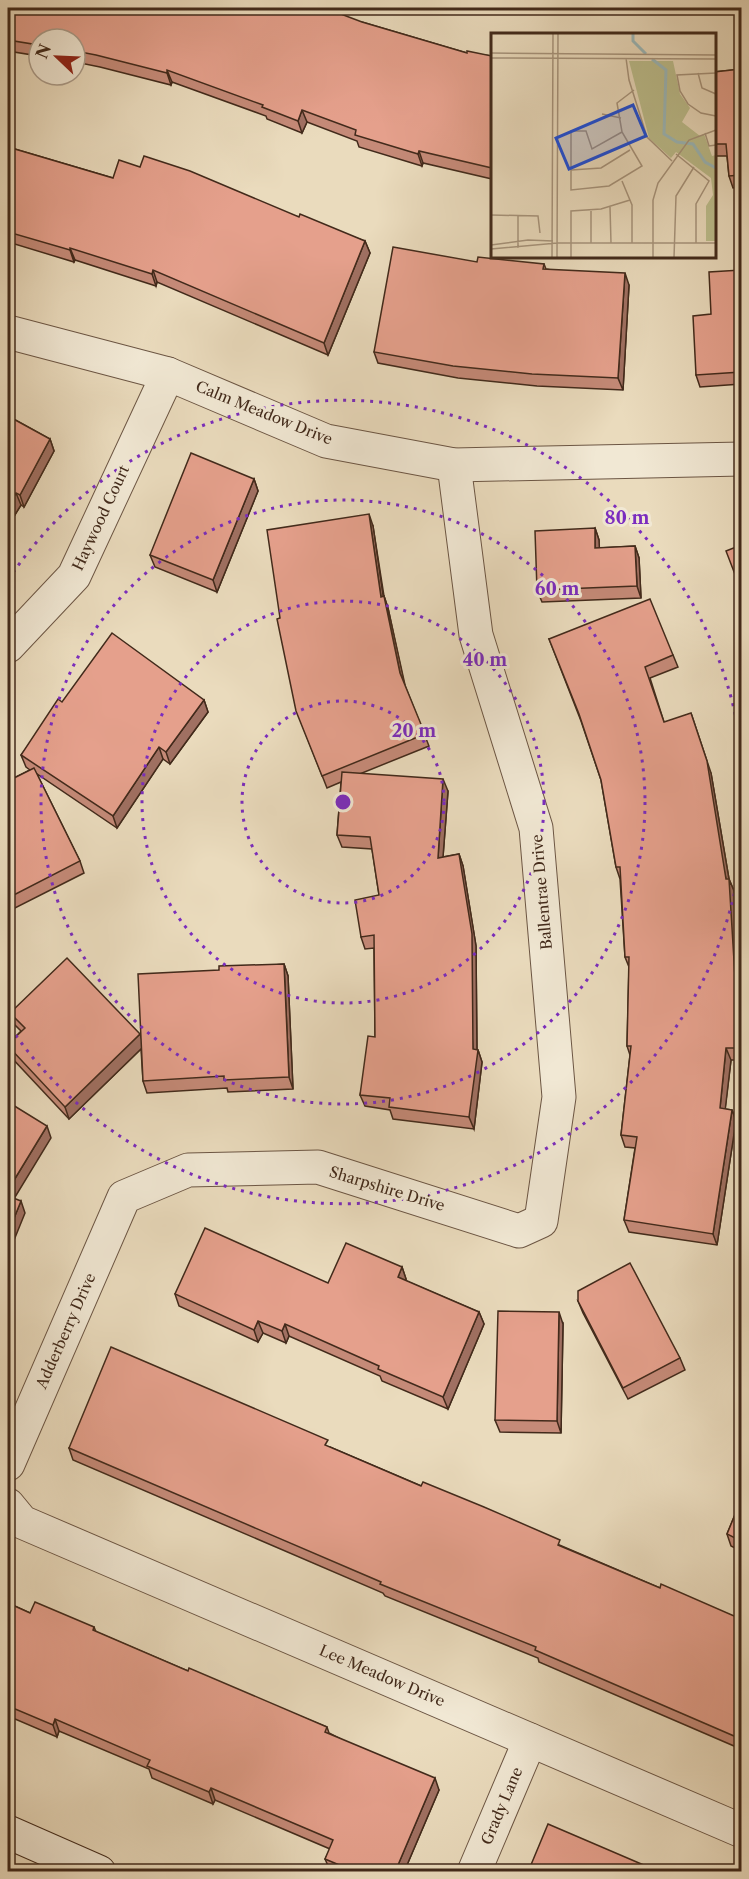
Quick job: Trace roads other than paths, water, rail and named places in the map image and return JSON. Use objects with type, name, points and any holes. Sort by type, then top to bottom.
[{"type":"street","name":"Calm Meadow Drive","points":[[8,332],[168,374],[326,441],[454,465],[741,459]]},
{"type":"street","name":"Haywood Court","points":[[8,646],[74,576],[168,374]]},
{"type":"street","name":"Ballentrae Drive","points":[[454,465],[476,635],[536,828],[559,1097],[541,1221]]},
{"type":"street","name":"Sharpshire Drive","points":[[124,1197],[188,1170],[318,1167],[519,1230],[541,1221]]},
{"type":"street","name":"Adderberry Drive","points":[[8,1464],[124,1197]]},
{"type":"street","name":"Lee Meadow Drive","points":[[15,1514],[741,1831]]},
{"type":"street","name":"Grady Lane","points":[[474,1872],[530,1740]]},
{"type":"street","points":[[8,1832],[99,1872]]}]
